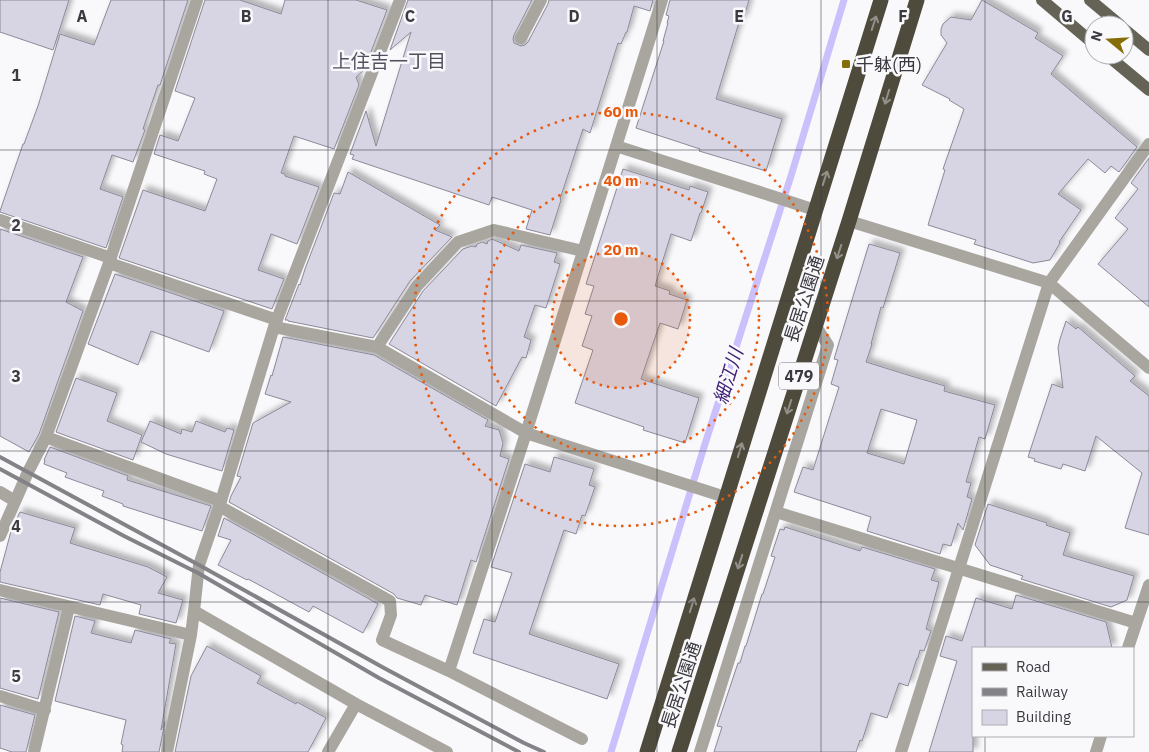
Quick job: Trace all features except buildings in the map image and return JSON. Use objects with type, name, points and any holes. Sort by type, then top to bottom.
[{"type":"highway","name":"長居公園通","points":[[647,752],[881,0]]},
{"type":"highway","name":"長居公園通","points":[[679,752],[849,221],[917,0]]},
{"type":"main road","points":[[1042,0],[1084,36]]},
{"type":"main road","points":[[1090,0],[1108,15]]},
{"type":"main road","points":[[1134,37],[1149,50]]},
{"type":"main road","points":[[1119,65],[1149,90]]},
{"type":"street","points":[[0,536],[28,472],[46,437],[110,261],[196,0]]},
{"type":"street","points":[[167,752],[190,635],[199,565],[275,323],[400,0]]},
{"type":"street","points":[[521,38],[541,0]]},
{"type":"street","points":[[449,671],[662,0]]},
{"type":"street","points":[[900,752],[1049,283],[1149,144]]},
{"type":"street","points":[[616,146],[815,210]]},
{"type":"street","points":[[0,220],[275,323],[377,347],[526,433],[725,497]]},
{"type":"street","points":[[849,221],[1049,283],[1149,368]]},
{"type":"street","points":[[377,347],[417,286],[458,242],[494,230],[583,251]]},
{"type":"street","points":[[700,752],[828,345],[815,325]]},
{"type":"street","points":[[46,437],[220,503],[390,600],[390,615],[382,640],[449,671],[582,739]]},
{"type":"street","points":[[0,492],[15,500]]},
{"type":"street","points":[[776,512],[1136,623]]},
{"type":"street","points":[[1128,647],[1149,585]]},
{"type":"street","points":[[0,590],[190,635]]},
{"type":"street","points":[[34,752],[69,607]]},
{"type":"street","points":[[194,611],[356,704],[447,752]]},
{"type":"street","points":[[0,696],[45,710]]},
{"type":"street","points":[[328,752],[356,704]]},
{"type":"street","points":[[1096,752],[1101,737]]},
{"type":"waterway","name":"細江川","points":[[611,752],[844,0]]},
{"type":"railway","points":[[0,457],[384,668],[544,752]]},
{"type":"railway","points":[[0,469],[124,536],[198,573],[379,678],[519,752]]},
{"type":"place","name":"千躰(西)","points":[[846,64]]},
{"type":"district","name":"上住吉一丁目","points":[[389,61]]}]
